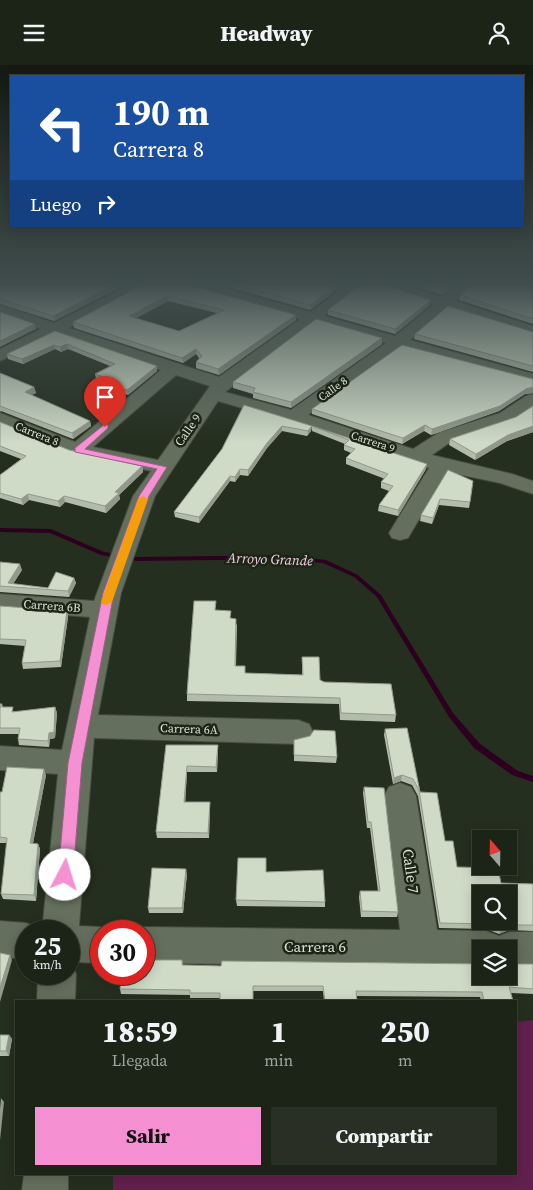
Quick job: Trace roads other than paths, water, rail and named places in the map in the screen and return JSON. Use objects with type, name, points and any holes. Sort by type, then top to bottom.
[{"type":"street","points":[[0,356],[40,338]]},
{"type":"street","name":"Carrera 9","points":[[79,338],[174,368],[217,389],[294,417],[441,465],[505,478],[533,488]]},
{"type":"street","name":"Calle 9","points":[[61,920],[75,763],[81,726],[106,601],[144,496],[217,389],[284,338]]},
{"type":"street","points":[[383,338],[533,379]]},
{"type":"street","name":"Calle 8","points":[[294,417],[403,338]]},
{"type":"street","points":[[78,450],[174,368]]},
{"type":"street","points":[[417,456],[445,437],[507,417],[533,400]]},
{"type":"street","name":"Carrera 8","points":[[0,419],[78,450],[162,467]]},
{"type":"street","points":[[400,533],[441,465]]},
{"type":"street","name":"Carrera 6B","points":[[0,602],[106,601]]},
{"type":"street","name":"Carrera 6A","points":[[81,726],[298,732]]},
{"type":"street","points":[[0,759],[75,763]]},
{"type":"street","name":"Calle 7","points":[[400,796],[421,947]]},
{"type":"street","points":[[0,939],[15,940]]},
{"type":"street","name":"Carrera 6","points":[[155,945],[472,949]]},
{"type":"street","points":[[517,950],[533,951]]},
{"type":"street","points":[[56,1000],[57,985]]},
{"type":"street","points":[[45,1190],[46,1175]]},
{"type":"waterway","name":"Arroyo Grande","points":[[0,530],[51,531],[103,554],[137,559],[285,557],[324,561],[356,576],[379,596],[451,715],[477,746],[515,773],[533,779]]}]
